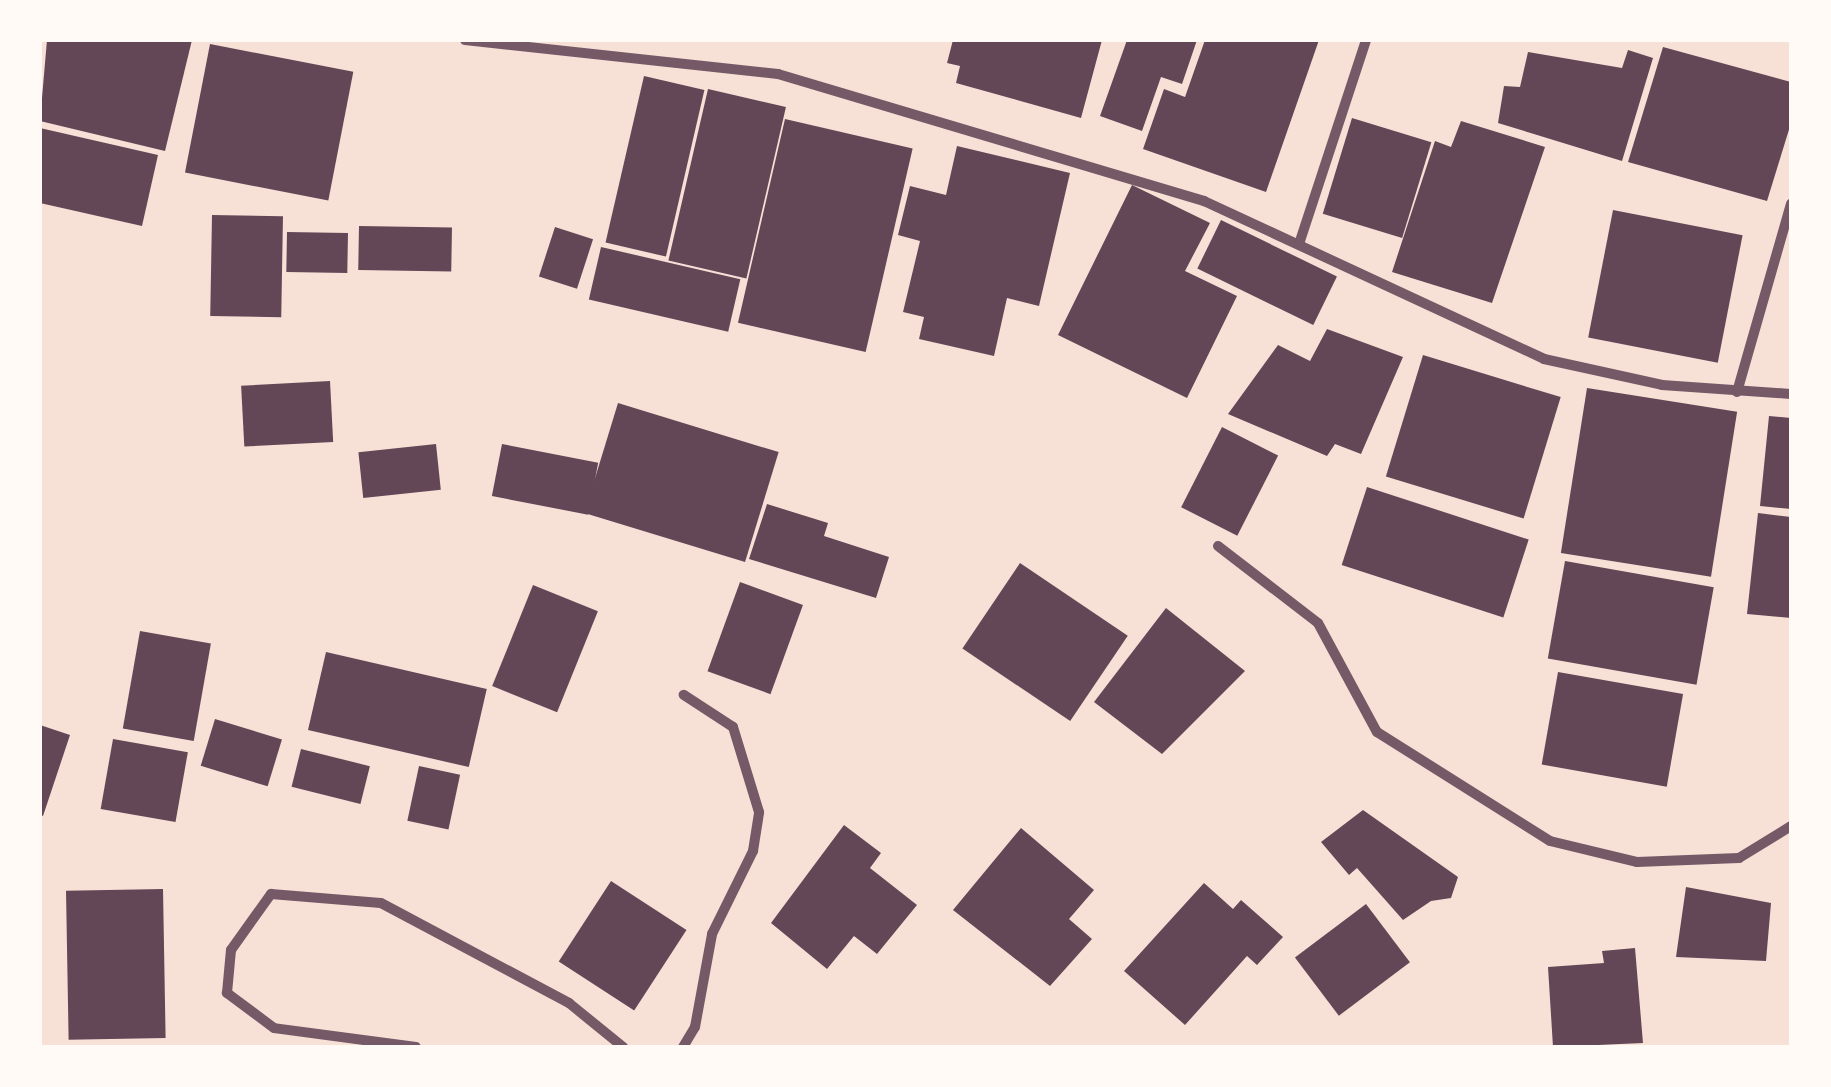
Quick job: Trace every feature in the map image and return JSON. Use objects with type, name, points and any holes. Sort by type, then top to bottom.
[{"type":"street","points":[[465,40],[778,74],[1204,201],[1300,241],[1460,325],[1544,359],[1662,385],[1791,394]]},
{"type":"street","points":[[1300,241],[1366,40]]},
{"type":"street","points":[[1737,392],[1791,204]]},
{"type":"street","points":[[1218,546],[1318,623],[1377,732],[1550,840],[1637,862],[1739,858],[1791,826]]},
{"type":"street","points":[[683,1047],[696,1027],[712,934],[752,851],[758,812],[733,727],[684,695]]},
{"type":"street","points":[[416,1047],[274,1028],[227,993],[232,950],[272,894],[381,903],[569,1003],[623,1047]]},
{"type":"building","points":[[47,40],[192,40],[165,151],[40,121]]},
{"type":"building","points":[[953,40],[1102,40],[1081,118],[956,83],[960,66],[947,63]]},
{"type":"building","points":[[1127,40],[1197,40],[1182,84],[1161,77],[1142,131],[1100,116]]},
{"type":"building","points":[[1205,40],[1319,40],[1266,192],[1143,149],[1164,89],[1185,97]]},
{"type":"building","points":[[210,44],[353,72],[328,200],[185,173]]},
{"type":"building","points":[[1663,47],[1791,82],[1791,123],[1767,201],[1628,162]]},
{"type":"building","points":[[1628,50],[1653,58],[1622,161],[1498,123],[1504,86],[1520,87],[1528,52],[1622,68]]},
{"type":"building","points":[[644,76],[704,90],[666,257],[606,243]]},
{"type":"building","points":[[708,89],[786,107],[746,278],[668,260]]},
{"type":"building","points":[[1352,118],[1431,142],[1402,238],[1323,214]]},
{"type":"building","points":[[785,119],[913,148],[866,352],[738,323]]},
{"type":"building","points":[[1461,121],[1545,147],[1492,303],[1392,272],[1435,141],[1451,147]]},
{"type":"building","points":[[40,128],[158,155],[142,226],[40,203]]},
{"type":"building","points":[[957,146],[1070,173],[1039,306],[1007,298],[994,356],[919,339],[924,317],[903,312],[920,241],[898,235],[910,186],[946,195]]},
{"type":"building","points":[[1132,185],[1210,223],[1185,271],[1237,296],[1187,398],[1058,335]]},
{"type":"building","points":[[1613,210],[1743,235],[1718,363],[1588,338]]},
{"type":"building","points":[[212,215],[283,216],[281,317],[210,316]]},
{"type":"building","points":[[1221,220],[1337,277],[1313,325],[1197,269]]},
{"type":"building","points":[[359,226],[452,228],[451,272],[358,270]]},
{"type":"building","points":[[555,227],[593,239],[577,289],[539,276]]},
{"type":"building","points":[[287,232],[348,233],[347,273],[286,272]]},
{"type":"building","points":[[601,247],[740,279],[728,332],[589,300]]},
{"type":"building","points":[[1327,329],[1403,357],[1361,454],[1335,444],[1327,456],[1228,414],[1278,345],[1310,361]]},
{"type":"building","points":[[1423,355],[1561,397],[1524,519],[1386,476]]},
{"type":"building","points":[[330,381],[333,442],[244,447],[241,386]]},
{"type":"building","points":[[1587,388],[1737,412],[1711,577],[1561,553]]},
{"type":"building","points":[[618,403],[779,452],[745,562],[584,513]]},
{"type":"building","points":[[1769,416],[1791,418],[1791,509],[1760,506]]},
{"type":"building","points":[[1222,427],[1278,456],[1237,536],[1181,507]]},
{"type":"building","points":[[436,444],[441,490],[363,498],[358,452]]},
{"type":"building","points":[[502,444],[598,463],[588,515],[492,496]]},
{"type":"building","points":[[1367,487],[1529,540],[1503,618],[1342,565]]},
{"type":"building","points":[[767,504],[828,523],[824,536],[889,557],[876,598],[749,559]]},
{"type":"building","points":[[1758,513],[1791,517],[1791,618],[1747,614]]},
{"type":"building","points":[[1565,561],[1714,587],[1697,685],[1548,658]]},
{"type":"building","points":[[1020,563],[1128,636],[1070,721],[962,648]]},
{"type":"building","points":[[740,582],[803,605],[770,694],[708,671]]},
{"type":"building","points":[[533,585],[598,611],[557,712],[492,686]]},
{"type":"building","points":[[1166,608],[1245,671],[1162,754],[1094,702]]},
{"type":"building","points":[[140,631],[211,644],[194,741],[123,728]]},
{"type":"building","points":[[326,652],[487,689],[469,767],[308,730]]},
{"type":"building","points":[[1558,672],[1683,694],[1667,787],[1542,765]]},
{"type":"building","points":[[215,719],[282,739],[268,786],[201,766]]},
{"type":"building","points":[[40,725],[70,735],[43,816],[40,815]]},
{"type":"building","points":[[113,739],[188,752],[176,822],[101,809]]},
{"type":"building","points":[[301,749],[370,766],[360,804],[292,787]]},
{"type":"building","points":[[419,766],[460,775],[448,830],[407,821]]},
{"type":"building","points":[[1363,810],[1458,877],[1451,898],[1431,901],[1403,920],[1357,868],[1349,875],[1321,842]]},
{"type":"building","points":[[844,825],[881,853],[870,868],[917,905],[877,954],[854,936],[827,969],[771,923]]},
{"type":"building","points":[[1021,828],[1094,890],[1069,919],[1092,939],[1050,986],[953,910]]},
{"type":"building","points":[[611,881],[686,930],[634,1011],[559,962]]},
{"type":"building","points":[[1204,883],[1233,909],[1241,900],[1283,937],[1257,965],[1247,956],[1185,1025],[1124,971]]},
{"type":"building","points":[[1686,887],[1771,903],[1766,961],[1676,957]]},
{"type":"building","points":[[163,889],[166,1038],[69,1040],[66,891]]},
{"type":"building","points":[[1366,904],[1410,962],[1339,1016],[1295,958]]},
{"type":"building","points":[[1635,948],[1643,1043],[1553,1047],[1548,967],[1604,963],[1602,951]]}]
